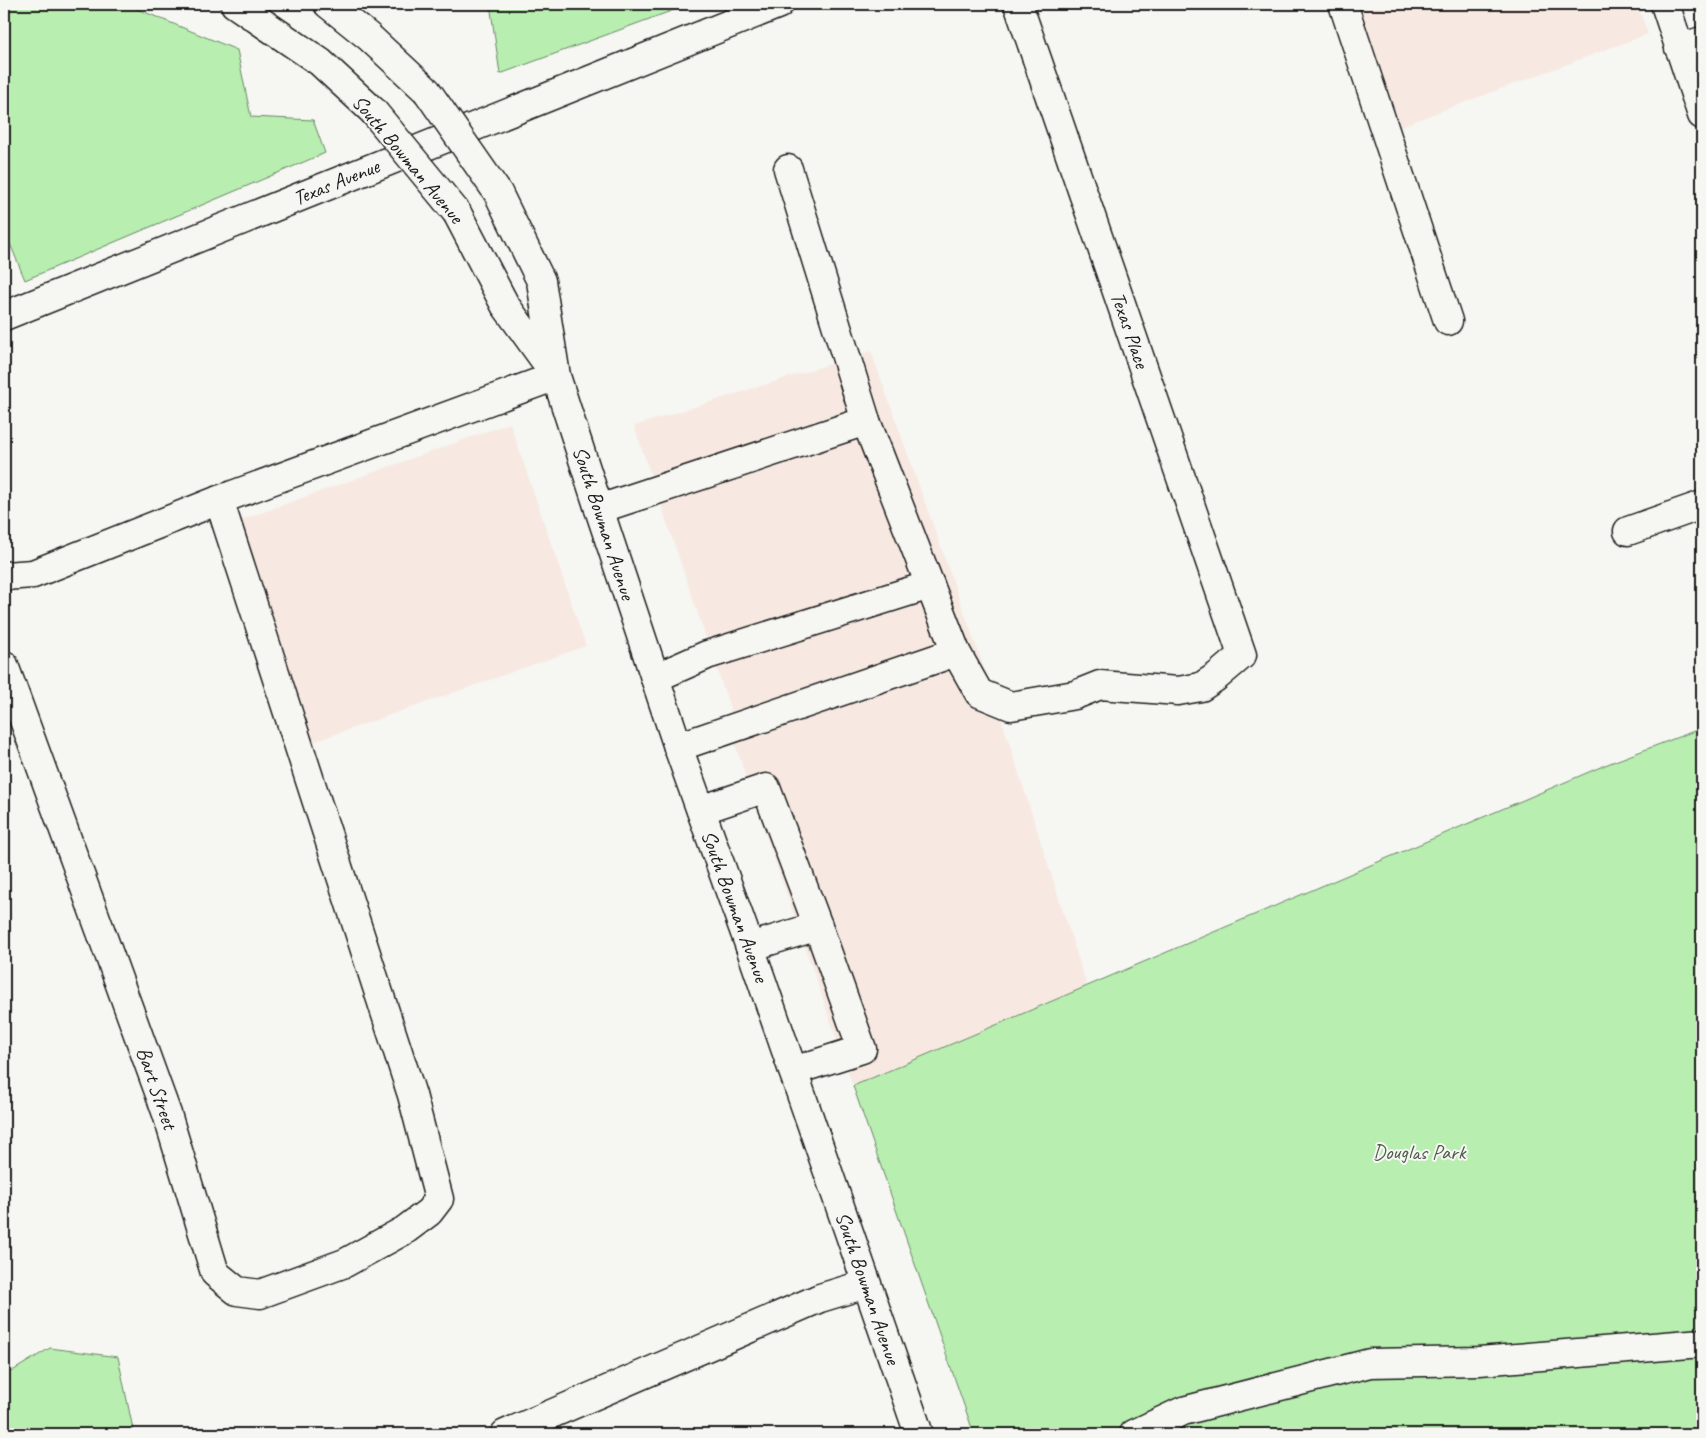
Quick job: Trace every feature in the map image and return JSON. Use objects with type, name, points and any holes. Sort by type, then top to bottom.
[{"type":"street","name":"South Bowman Avenue","points":[[235,4],[320,62],[373,111],[457,213],[505,305],[556,376]]},
{"type":"street","name":"South Bowman Avenue","points":[[328,4],[369,37],[427,91],[498,193],[541,281],[556,376],[599,509],[678,747],[793,1070],[919,1434]]},
{"type":"street","name":"Texas Avenue","points":[[4,316],[779,4]]},
{"type":"street","name":"Texas Place","points":[[956,652],[980,693],[1011,706],[1075,695],[1100,685],[1178,691],[1201,687],[1242,655],[1018,4]]},
{"type":"street","points":[[1343,4],[1448,321]]},
{"type":"street","points":[[1665,4],[1691,45],[1702,115]]},
{"type":"street","points":[[678,747],[956,652],[866,421],[788,169]]},
{"type":"street","points":[[4,576],[33,574],[219,500],[556,376]]},
{"type":"street","points":[[599,509],[866,421]]},
{"type":"street","name":"Bart Street","points":[[4,664],[167,1114],[215,1273],[237,1291],[260,1294],[345,1263],[406,1230],[429,1212],[439,1199],[412,1096],[219,500]]},
{"type":"street","points":[[1628,531],[1702,505]]},
{"type":"street","points":[[655,678],[707,655],[930,585]]},
{"type":"street","points":[[701,810],[766,788],[862,1049],[793,1070]]},
{"type":"street","points":[[750,948],[818,926]]},
{"type":"street","points":[[505,1434],[820,1298],[866,1284]]},
{"type":"street","points":[[1134,1434],[1183,1412],[1370,1363],[1478,1361],[1702,1342]]},
{"type":"shaded area","points":[[1343,4],[1637,4],[1648,34],[1385,132]]},
{"type":"shaded area","points":[[871,351],[995,699],[1087,986],[853,1086],[733,739],[730,708],[634,426]]},
{"type":"shaded area","points":[[510,423],[586,646],[299,747],[227,525]]},
{"type":"green space","points":[[11,4],[125,4],[237,50],[251,117],[313,120],[325,153],[25,280],[4,229],[4,14]]},
{"type":"green space","points":[[490,4],[690,4],[500,74]]},
{"type":"green space","name":"Douglas Park","points":[[1702,728],[1702,1434],[974,1434],[853,1086],[1610,763]]},
{"type":"green space","points":[[50,1348],[118,1357],[134,1434],[4,1434],[4,1376]]}]
